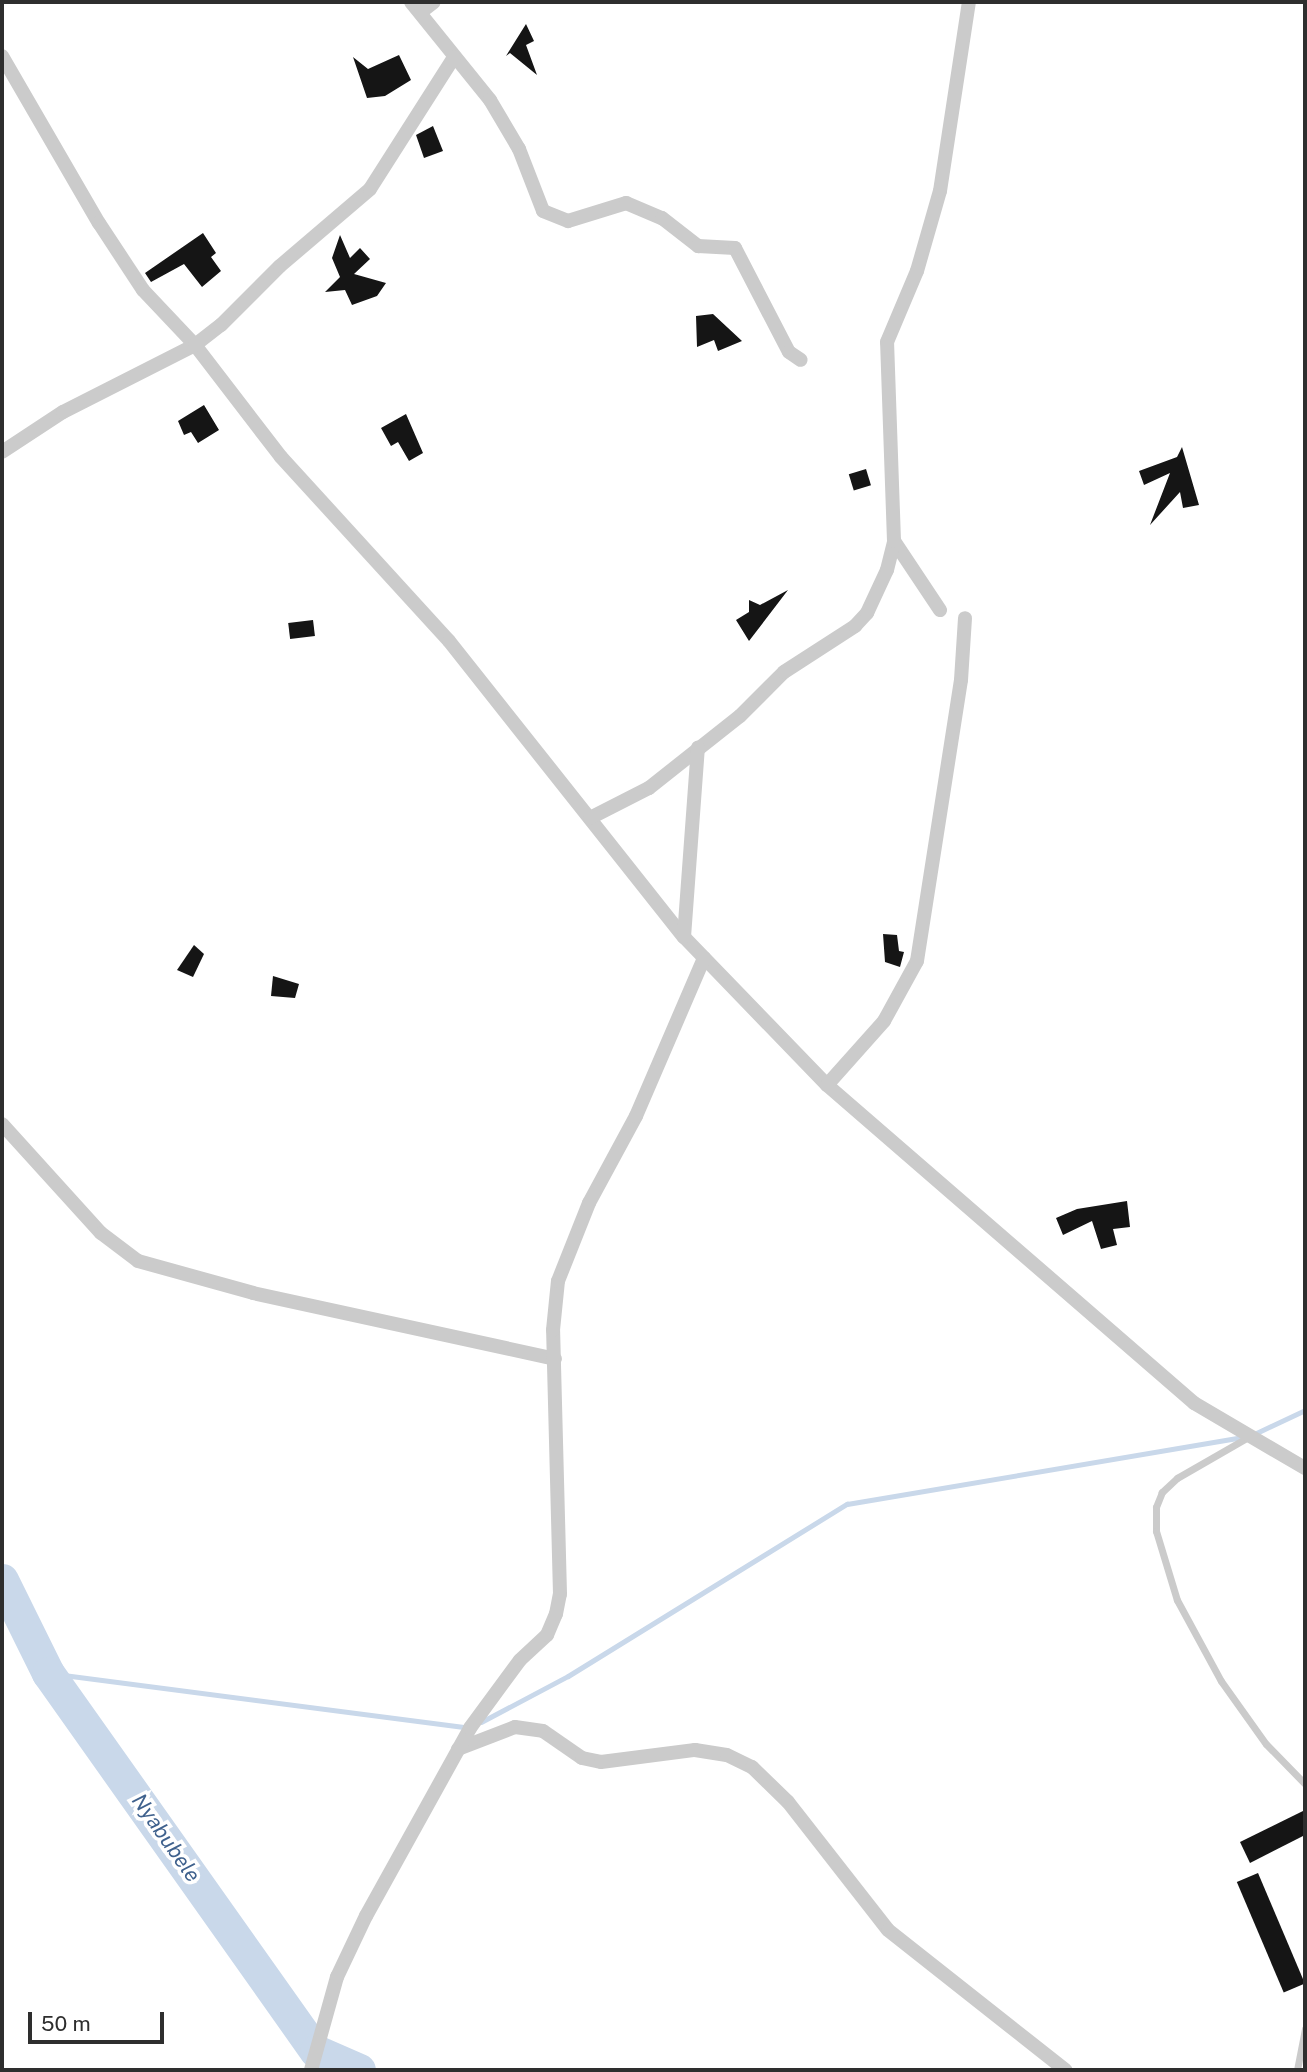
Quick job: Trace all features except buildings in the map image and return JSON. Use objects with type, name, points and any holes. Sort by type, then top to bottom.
[{"type":"street","points":[[434,2],[416,7],[490,100],[519,149],[543,211],[568,221],[626,203],[662,218],[698,246],[735,248],[789,352],[801,360]]},
{"type":"street","points":[[590,818],[627,802],[740,716],[784,672],[855,626],[867,613],[887,570],[894,541],[887,342],[917,271],[940,191],[969,2]]},
{"type":"street","points":[[2,56],[106,234],[143,290],[195,345],[281,457],[449,641],[684,937],[827,1085],[1194,1403],[1305,1468]]},
{"type":"street","points":[[2,452],[63,412],[195,345],[370,189],[454,57]]},
{"type":"street","points":[[894,541],[940,610]]},
{"type":"street","points":[[827,1085],[884,1021],[917,961],[961,680],[965,618]]},
{"type":"street","points":[[684,937],[698,748]]},
{"type":"street","points":[[311,2070],[337,1977],[458,1749],[520,1660],[547,1635],[556,1614],[560,1594],[554,1303],[567,1253],[600,1179],[636,1116],[704,958]]},
{"type":"street","points":[[2,1124],[101,1233],[138,1261],[253,1293],[555,1359]]},
{"type":"street","points":[[458,1749],[515,1727],[543,1731],[582,1758],[601,1762],[695,1750],[727,1755],[752,1767],[788,1802],[888,1930],[1065,2070]]},
{"type":"lane","points":[[1250,1436],[1177,1478],[1163,1492],[1156,1507],[1156,1531],[1177,1600],[1221,1681],[1266,1744],[1305,1784]]},
{"type":"lane","points":[[1297,2070],[1305,2029]]},
{"type":"waterway","points":[[481,1722],[568,1676],[847,1504],[1250,1436],[1305,1410]]},
{"type":"waterway","name":"Nyabubele","points":[[2,1580],[48,1673],[316,2051],[359,2070]]},
{"type":"waterway","points":[[48,1673],[469,1728]]}]
